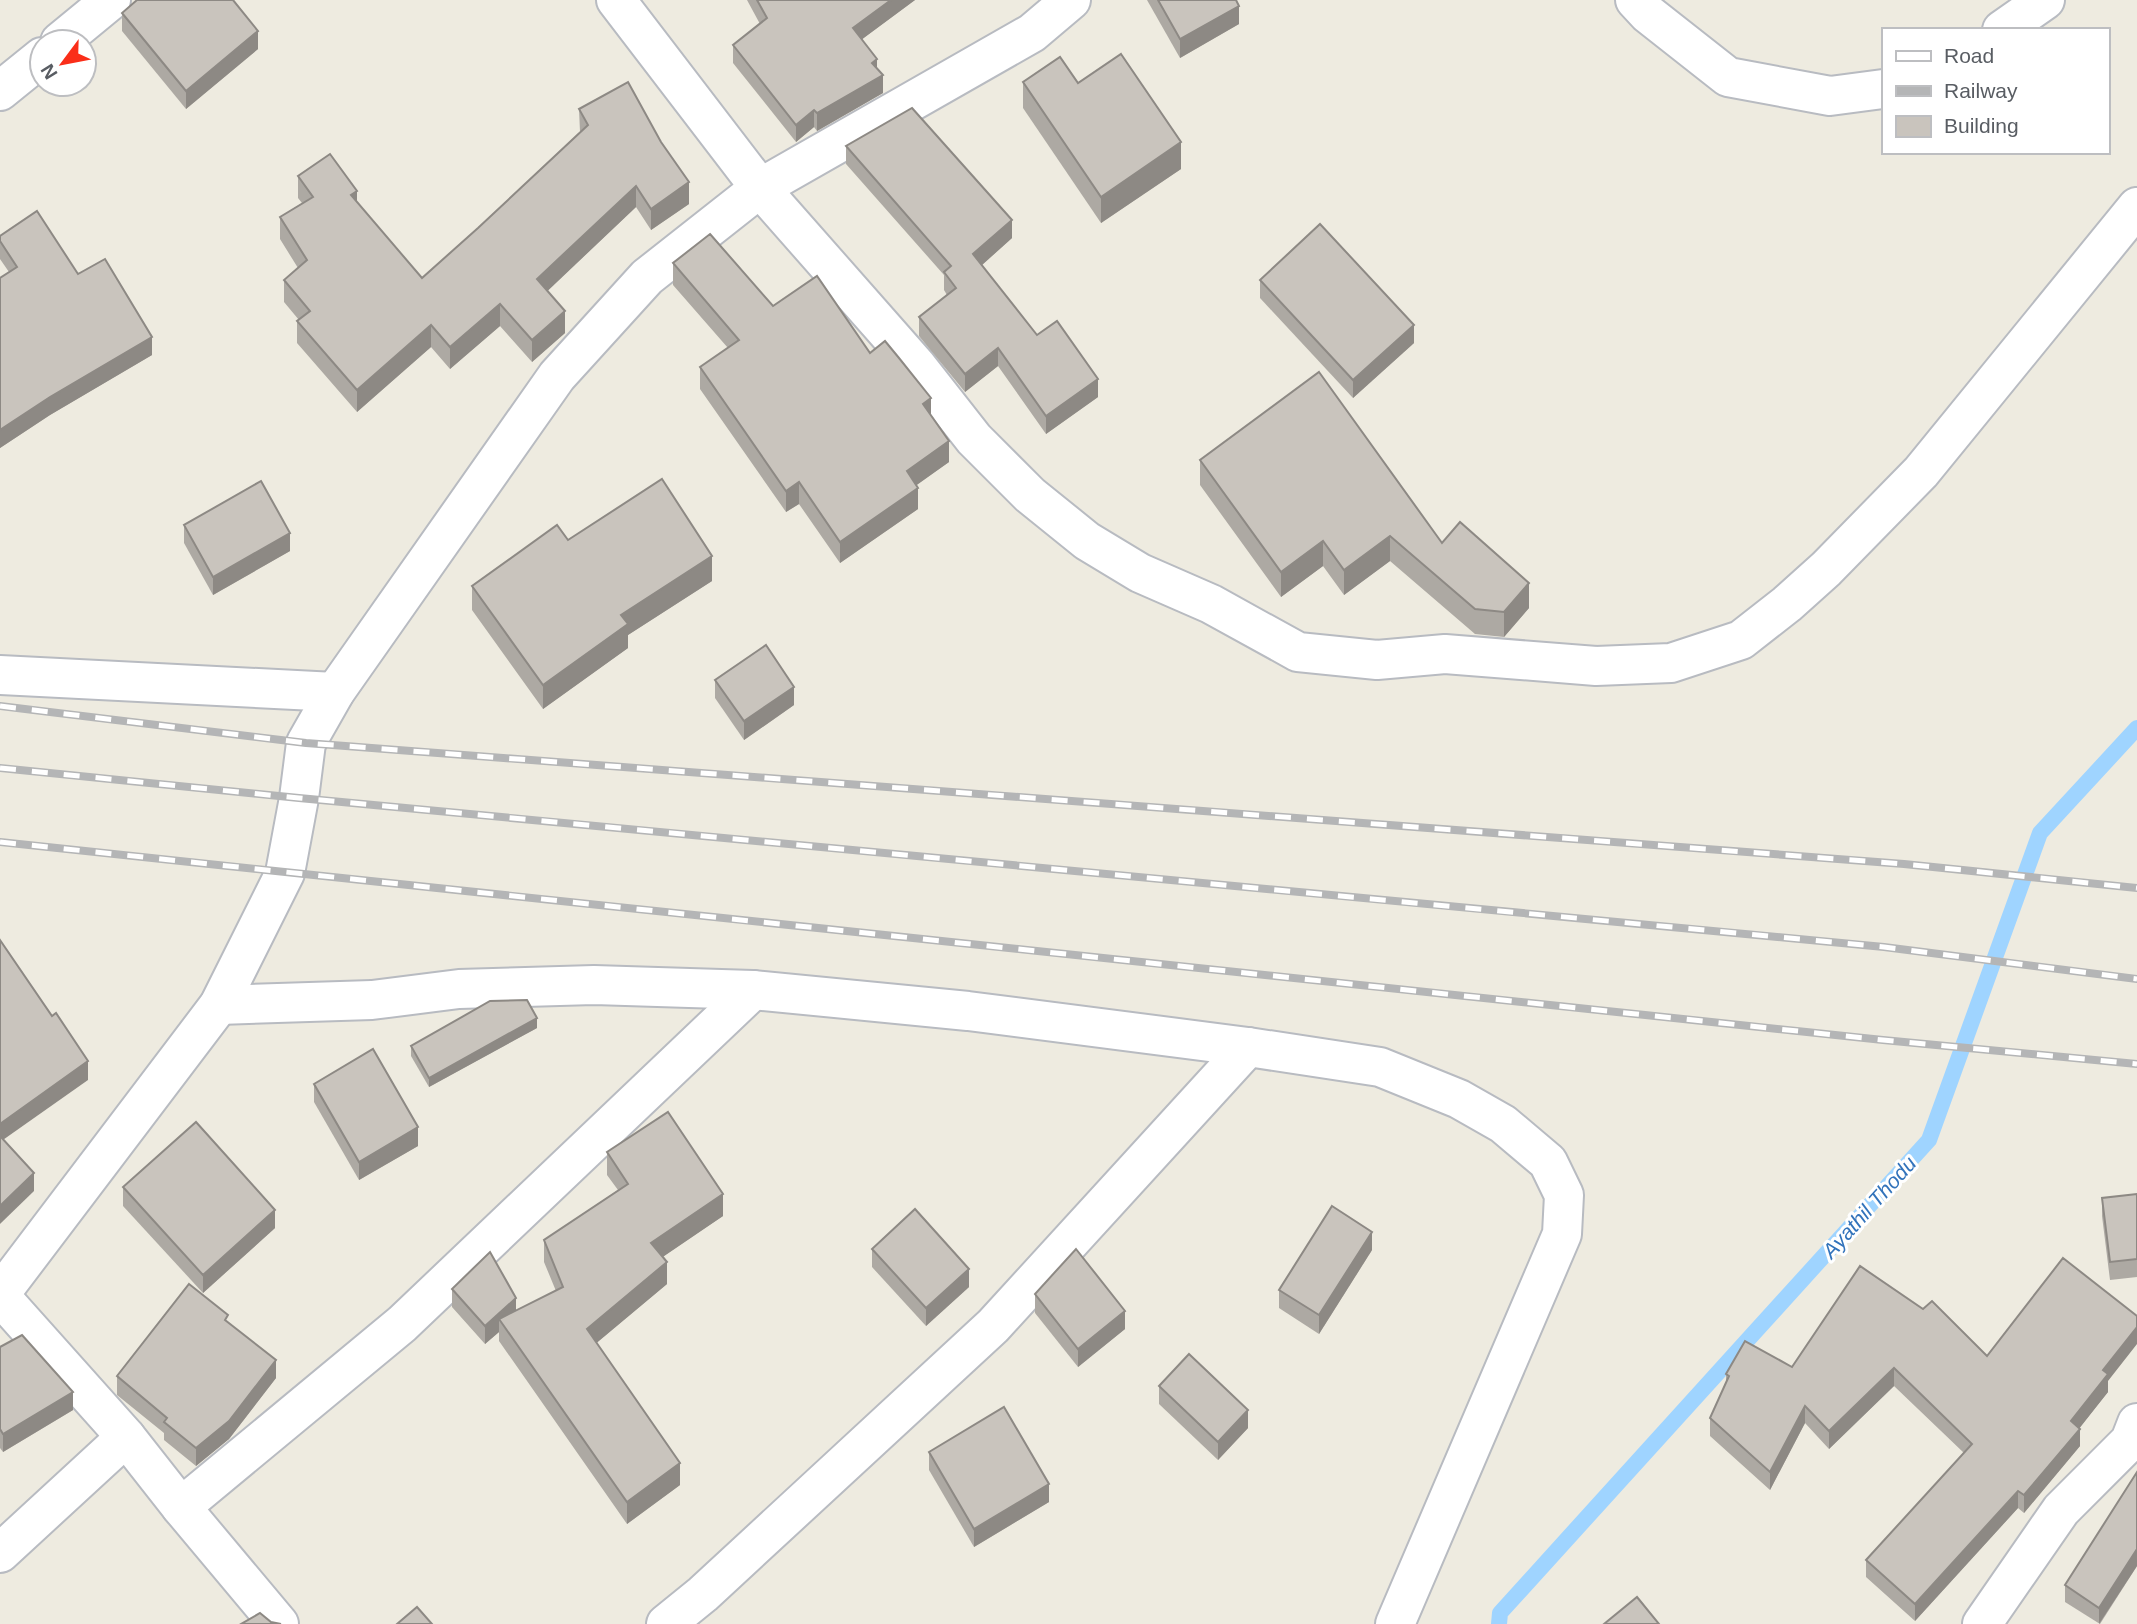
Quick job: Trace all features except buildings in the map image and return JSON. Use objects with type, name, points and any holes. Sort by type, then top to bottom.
[{"type":"street","points":[[77,28],[111,0]]},
{"type":"street","points":[[616,0],[760,188],[916,365],[984,448],[1030,495],[1087,541],[1140,573],[1211,604],[1298,652],[1377,660],[1445,654],[1596,666],[1671,663],[1741,640],[1826,569],[1921,472],[2137,207]]},
{"type":"street","points":[[279,1624],[126,1437],[0,1295],[219,1005],[285,873],[306,743],[335,692],[556,376],[647,277],[760,188],[1032,33],[1071,0]]},
{"type":"street","points":[[1634,0],[1728,77],[1830,96],[1882,89]]},
{"type":"street","points":[[2005,28],[2045,0]]},
{"type":"street","points":[[0,91],[28,68]]},
{"type":"street","points":[[0,675],[335,692]]},
{"type":"street","points":[[219,1005],[372,1000],[459,989],[567,986],[753,990],[968,1011],[1381,1067],[1459,1099],[1503,1124],[1548,1162],[1564,1195],[1562,1234],[1395,1624]]},
{"type":"street","points":[[181,1507],[402,1324],[753,990]]},
{"type":"street","points":[[666,1624],[704,1594],[993,1326],[1248,1047]]},
{"type":"street","points":[[1982,1624],[2061,1510],[2130,1441],[2137,1423]]},
{"type":"street","points":[[0,1553],[126,1437]]},
{"type":"waterway","name":"Ayathil Thodu","points":[[1499,1624],[1500,1613],[1929,1140],[2040,833],[2137,728]]},
{"type":"railway","points":[[0,706],[306,743],[1904,864],[2137,888]]},
{"type":"railway","points":[[0,768],[1884,947],[2137,979]]},
{"type":"railway","points":[[0,842],[1883,1040],[2137,1064]]}]
